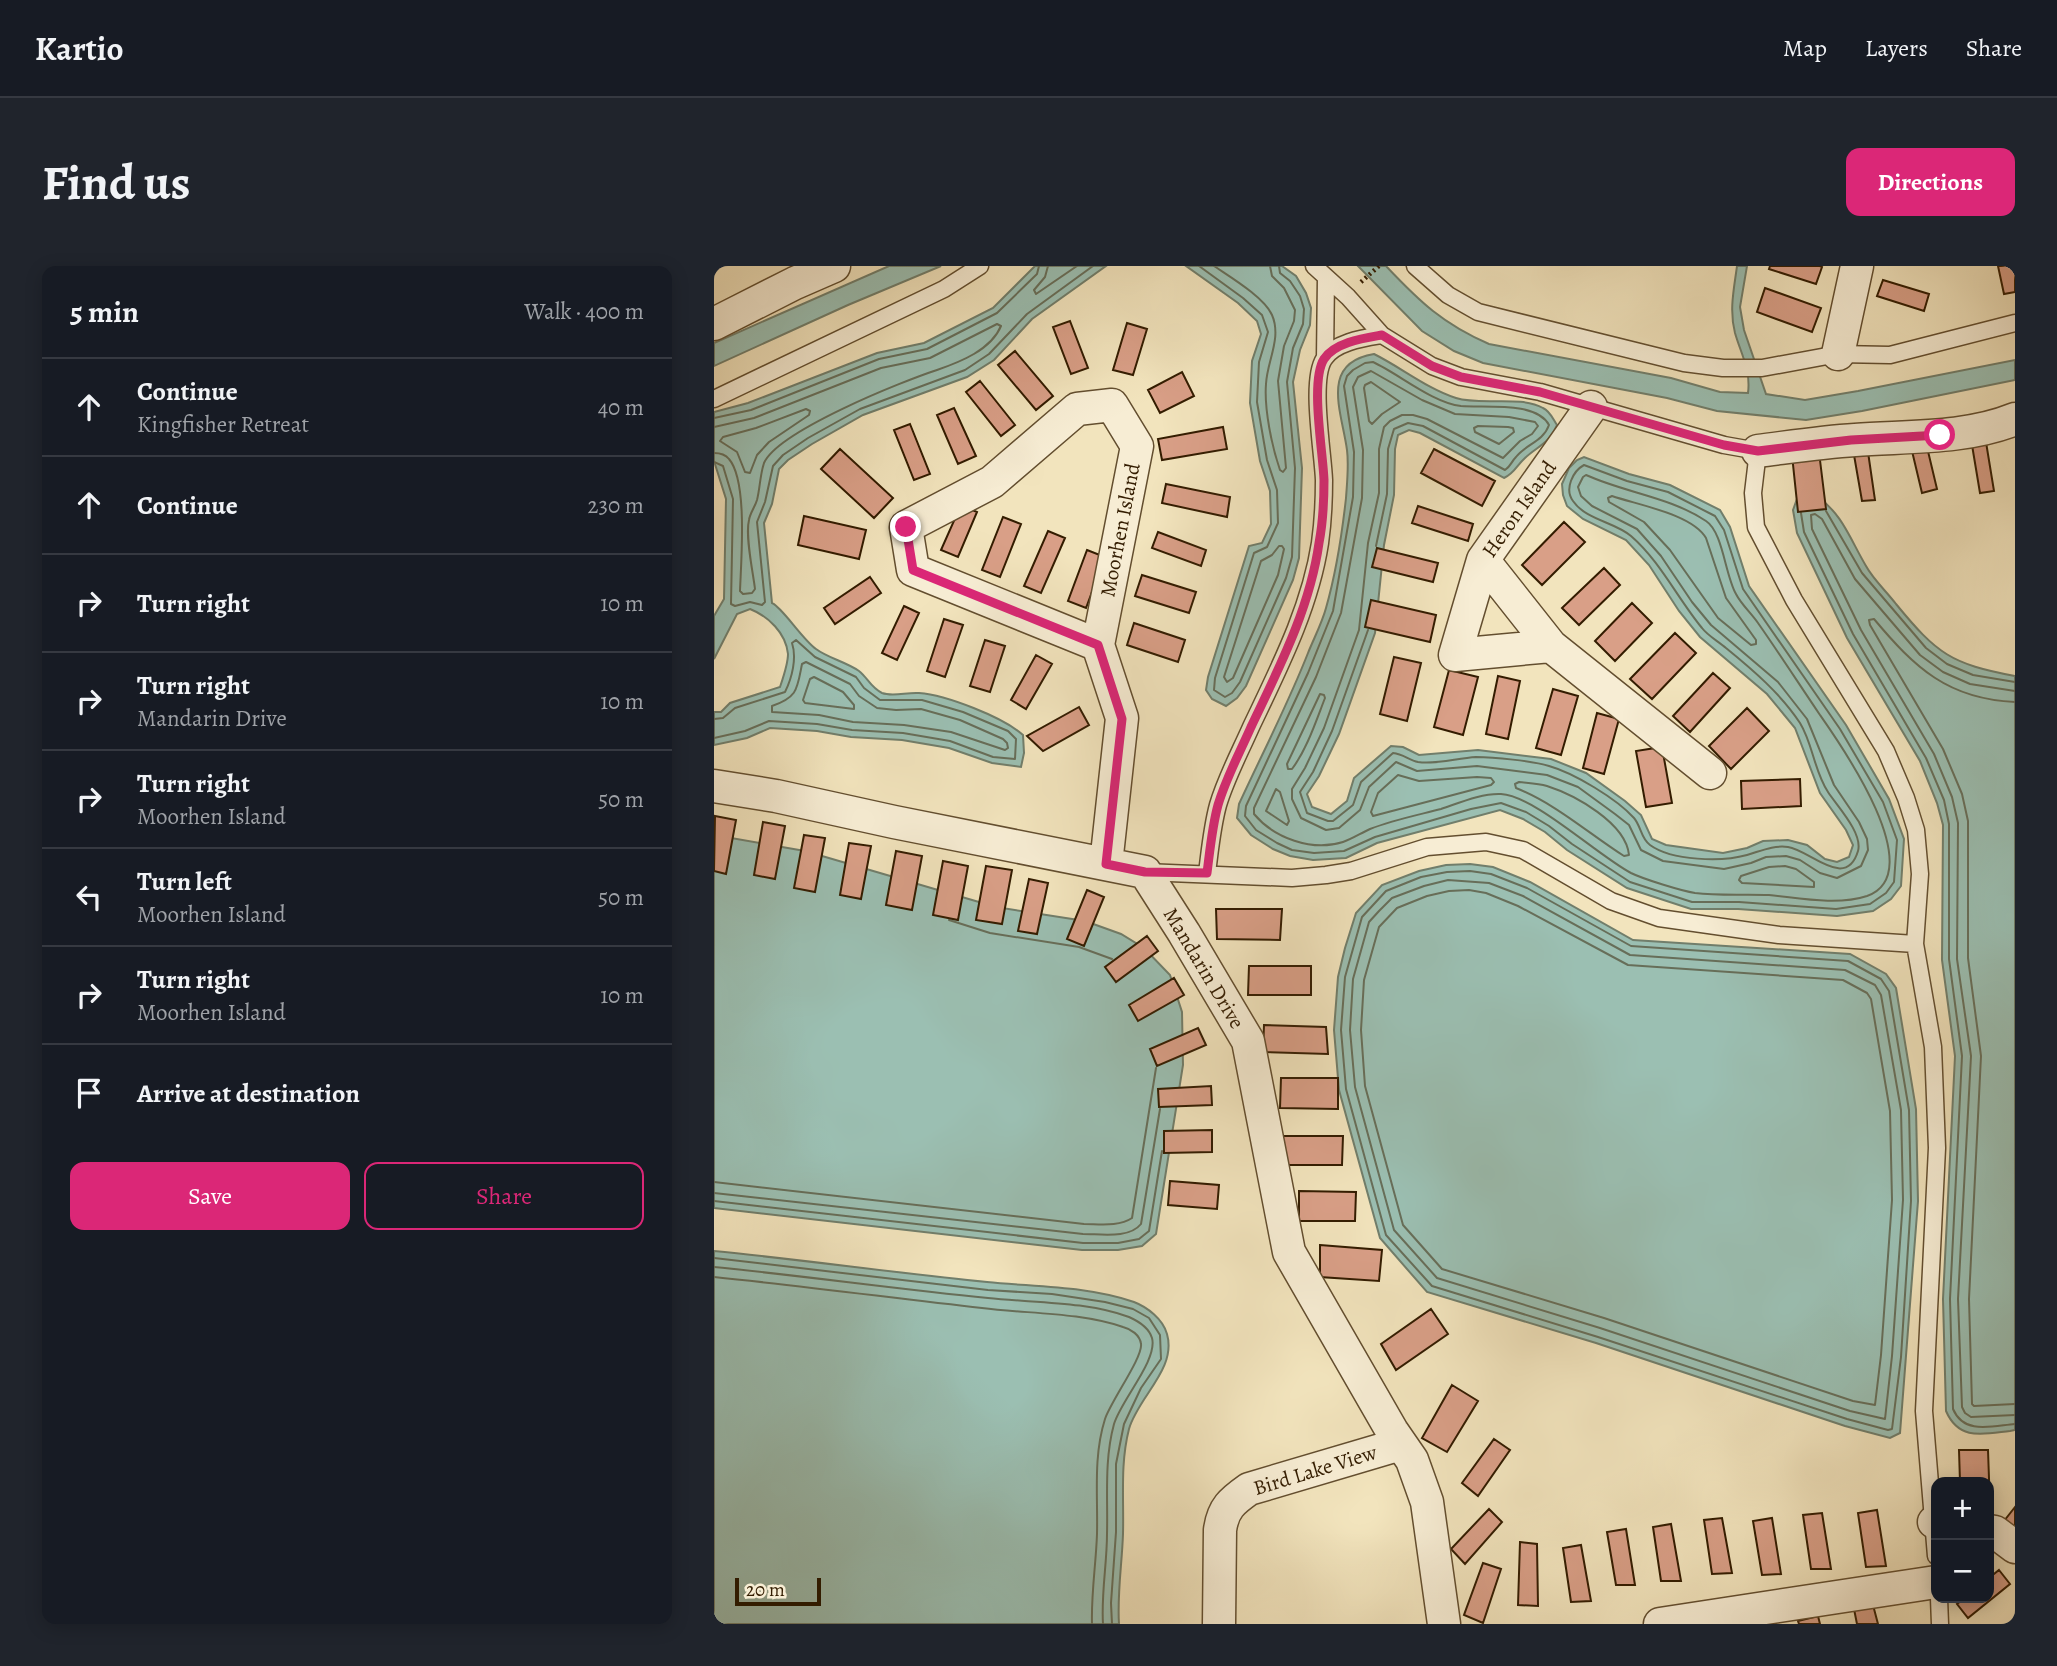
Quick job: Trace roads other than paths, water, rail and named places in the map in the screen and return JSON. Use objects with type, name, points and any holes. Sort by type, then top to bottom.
[{"type":"street","points":[[714,324],[834,266]]},
{"type":"street","points":[[1838,354],[1857,266]]},
{"type":"street","name":"Moorhen Island","points":[[1098,645],[913,570],[906,527],[992,482],[1077,409],[1112,405],[1137,446],[1098,645],[1122,719],[1106,864]]},
{"type":"street","name":"Heron Island","points":[[1551,646],[1455,655],[1483,560],[1591,407]]},
{"type":"street","points":[[1758,451],[1851,440],[1940,435],[1988,428],[2015,419]]},
{"type":"street","points":[[1483,560],[1551,646],[1710,773]]},
{"type":"street","points":[[714,786],[776,796],[1145,872]]},
{"type":"street","name":"Mandarin Drive","points":[[1145,872],[1248,1041],[1289,1252]]},
{"type":"street","name":"Bird Lake View","points":[[1289,1252],[1412,1460],[1427,1502],[1444,1624]]},
{"type":"street","name":"Bird Lake View","points":[[1219,1624],[1220,1530],[1222,1515],[1230,1502],[1249,1489],[1401,1444]]},
{"type":"street","points":[[1994,1532],[2015,1546]]},
{"type":"street","points":[[1660,1624],[1931,1583]]},
{"type":"lane","points":[[714,399],[921,301],[980,266]]},
{"type":"lane","points":[[1314,266],[1382,335],[1432,366],[1461,377],[1540,392],[1724,445],[1758,451],[1753,493],[1756,527],[1794,600],[1886,751],[1916,830],[1920,874],[1915,944],[1933,1047],[1937,1135],[1924,1411],[1931,1482]]},
{"type":"lane","points":[[1415,266],[1447,295],[1478,312],[1684,363],[1762,368],[1838,354],[1890,355],[2015,323]]},
{"type":"lane","points":[[1207,873],[1219,803],[1282,662],[1306,598],[1319,546],[1324,510],[1324,478],[1318,380],[1325,358],[1326,278]]},
{"type":"lane","points":[[1325,358],[1357,339],[1382,335]]},
{"type":"lane","points":[[1145,872],[1292,878],[1351,871],[1427,847],[1486,842],[1522,850],[1611,901],[1658,919],[1779,935],[1915,944]]},
{"type":"lane","points":[[1939,1603],[1940,1624]]},
{"type":"water","points":[[889,266],[941,266],[714,366],[714,343]]},
{"type":"water","points":[[1035,266],[1106,266],[1032,319],[994,360],[967,377],[863,415],[788,460],[779,469],[772,504],[764,523],[772,603],[810,644],[859,671],[882,693],[919,693],[944,698],[1002,721],[1023,735],[1024,753],[1021,767],[992,763],[949,748],[817,731],[770,728],[747,738],[714,745],[714,712],[721,712],[730,703],[780,687],[788,654],[784,639],[775,626],[750,609],[737,614],[714,659],[714,616],[724,599],[726,499],[714,461],[714,412],[748,403],[877,353],[924,343],[993,308]]},
{"type":"water","points":[[1186,266],[1282,266],[1296,276],[1311,308],[1310,325],[1300,350],[1293,382],[1302,468],[1299,558],[1293,580],[1246,686],[1237,698],[1226,706],[1212,699],[1206,690],[1208,677],[1249,546],[1262,543],[1271,524],[1270,491],[1260,461],[1250,403],[1252,361],[1261,334],[1257,321],[1238,303]]},
{"type":"water","points":[[1358,266],[1386,266],[1433,311],[1489,344],[1671,378],[1720,392],[1748,393],[1747,369],[1735,333],[1732,308],[1737,266],[1747,266],[1740,307],[1744,330],[1766,394],[1805,400],[2015,360],[2015,380],[1806,420],[1717,411],[1667,398],[1483,363],[1454,351],[1422,331]]},
{"type":"water","points":[[1374,354],[1445,394],[1466,400],[1534,404],[1548,411],[1557,425],[1547,440],[1504,478],[1420,433],[1409,430],[1398,435],[1394,495],[1384,545],[1375,633],[1339,734],[1319,776],[1307,794],[1312,807],[1331,814],[1347,801],[1354,778],[1391,746],[1403,747],[1419,755],[1478,750],[1551,759],[1586,773],[1641,815],[1652,839],[1666,845],[1723,853],[1747,848],[1763,841],[1788,840],[1807,845],[1825,859],[1837,862],[1849,857],[1853,845],[1846,830],[1820,793],[1795,728],[1767,694],[1700,637],[1679,611],[1649,565],[1626,540],[1583,519],[1567,506],[1562,484],[1569,468],[1584,457],[1629,474],[1670,485],[1720,510],[1730,527],[1749,586],[1846,725],[1889,799],[1904,839],[1901,886],[1891,899],[1873,911],[1837,916],[1738,909],[1691,909],[1627,888],[1567,850],[1545,832],[1500,810],[1377,843],[1346,858],[1313,860],[1290,856],[1251,835],[1237,818],[1239,804],[1320,625],[1336,567],[1348,468],[1339,405],[1340,378],[1346,367],[1357,359]]},
{"type":"water","points":[[1817,496],[1840,519],[1876,580],[1935,646],[1975,667],[2015,676],[2015,1430],[1981,1434],[1965,1431],[1951,1421],[1946,1411],[1943,1299],[1955,1056],[1942,960],[1943,825],[1920,761],[1847,638],[1797,533],[1793,510],[1797,499]]},
{"type":"water","points":[[714,835],[805,851],[996,907],[1085,921],[1121,934],[1144,948],[1170,975],[1182,1012],[1183,1065],[1156,1234],[1142,1246],[1118,1250],[1082,1250],[714,1208]]},
{"type":"water","points":[[1446,865],[1493,867],[1530,882],[1633,940],[1850,954],[1886,974],[1896,988],[1916,1109],[1918,1201],[1900,1433],[1890,1438],[1845,1426],[1596,1343],[1427,1292],[1380,1238],[1339,1090],[1334,1030],[1338,977],[1356,913],[1382,885],[1419,871]]},
{"type":"water","points":[[714,1251],[1080,1290],[1134,1302],[1154,1314],[1165,1329],[1169,1347],[1162,1371],[1134,1417],[1126,1442],[1119,1624],[714,1624]]}]
